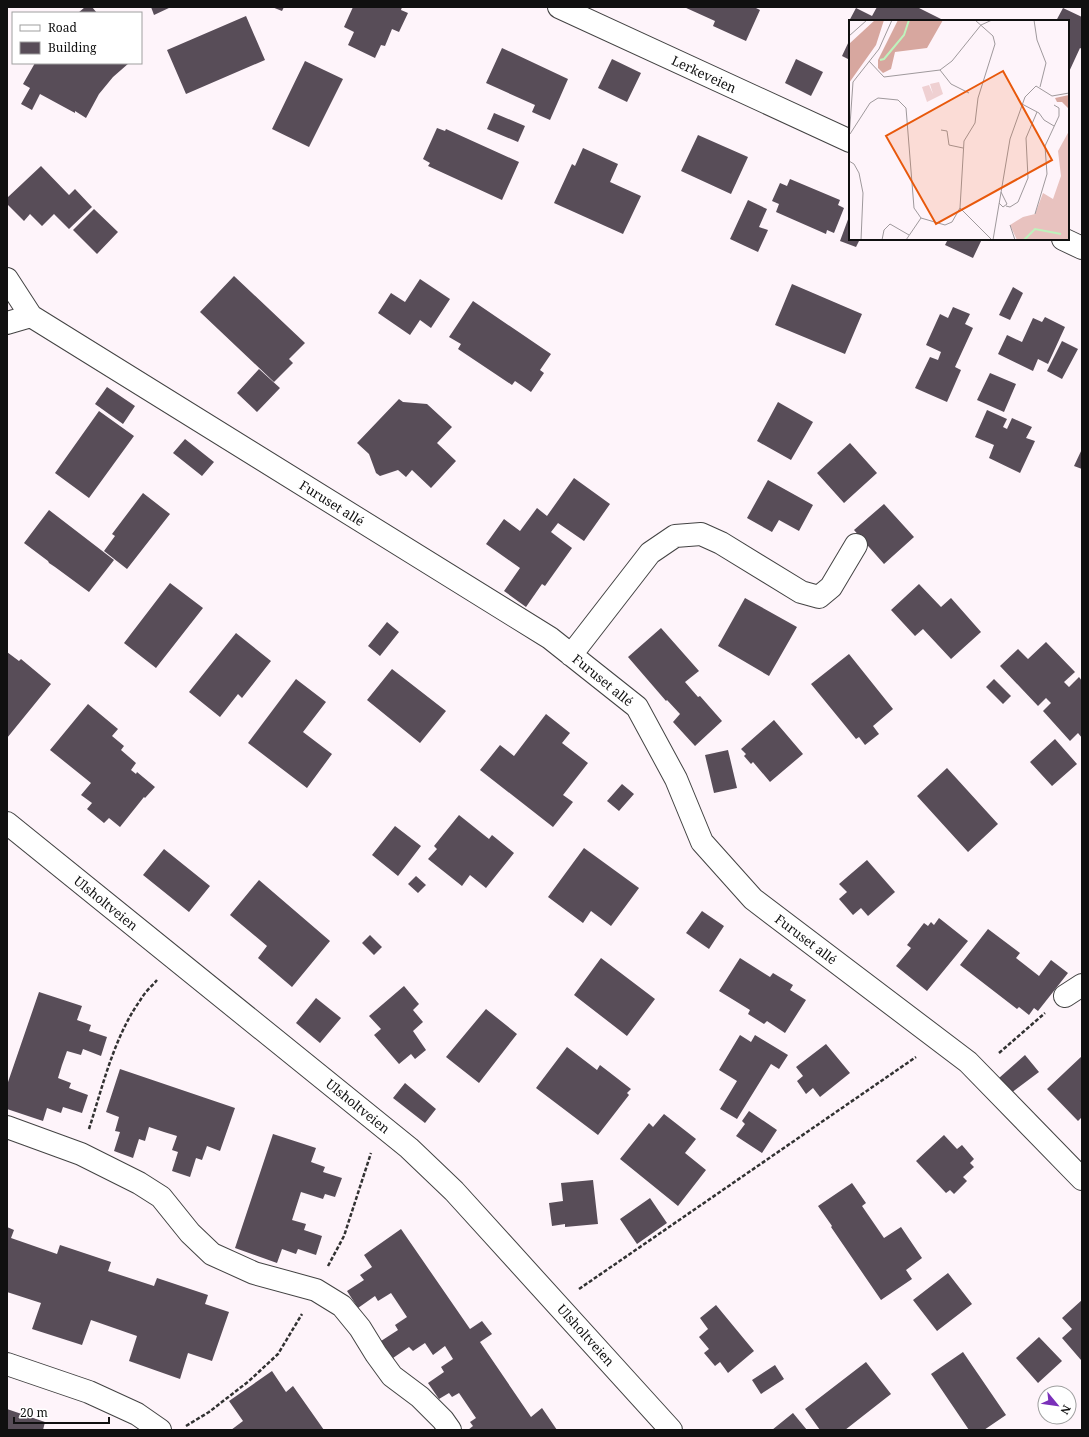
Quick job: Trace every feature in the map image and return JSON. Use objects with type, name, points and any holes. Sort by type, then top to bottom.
[{"type":"street","name":"Lerkeveien","points":[[559,7],[849,141]]},
{"type":"street","points":[[1065,240],[1082,248]]},
{"type":"street","points":[[7,279],[31,316],[7,323]]},
{"type":"street","name":"Furuset allé","points":[[31,316],[550,638],[637,707],[676,779],[702,842],[753,899],[968,1062],[1082,1179]]},
{"type":"street","points":[[571,654],[650,553],[676,536],[701,534],[721,543],[801,592],[819,597],[831,587],[856,545]]},
{"type":"street","name":"Ulsholtveien","points":[[7,823],[409,1148],[454,1191],[671,1430]]},
{"type":"street","points":[[7,1127],[81,1154],[139,1183],[161,1197],[190,1233],[212,1254],[254,1273],[316,1290],[342,1306],[360,1328],[392,1376],[420,1398],[443,1420],[450,1430]]},
{"type":"street","points":[[7,1364],[89,1392],[137,1414],[160,1430]]},
{"type":"path","points":[[81,1154],[116,1046],[128,1019],[141,998],[178,961]]},
{"type":"path","points":[[977,1072],[1073,990]]},
{"type":"path","points":[[557,1304],[940,1041]]},
{"type":"building","points":[[85,7],[92,7],[96,12],[79,12]]},
{"type":"building","points":[[151,7],[171,7],[154,15]]},
{"type":"building","points":[[272,7],[284,7],[282,11]]},
{"type":"building","points":[[353,7],[402,7],[401,10],[408,13],[399,32],[392,29],[385,46],[381,45],[375,58],[348,45],[354,32],[344,27]]},
{"type":"building","points":[[684,7],[754,7],[760,10],[746,41],[713,26],[715,21]]},
{"type":"building","points":[[877,7],[917,7],[941,19],[850,20],[856,8],[872,16]]},
{"type":"building","points":[[1063,8],[1082,17],[1082,49],[1080,48],[1069,72],[1069,20],[1057,20]]},
{"type":"building","points":[[246,16],[265,60],[186,94],[167,50]]},
{"type":"building","points":[[849,41],[849,60],[842,56]]},
{"type":"building","points":[[502,48],[568,79],[550,120],[532,112],[535,105],[486,83]]},
{"type":"building","points":[[612,59],[641,73],[627,102],[598,88]]},
{"type":"building","points":[[796,59],[823,72],[811,96],[785,83]]},
{"type":"building","points":[[305,61],[343,79],[309,147],[272,129]]},
{"type":"building","points":[[34,64],[128,64],[113,77],[99,94],[86,118],[40,94],[32,110],[21,104],[30,88],[23,84]]},
{"type":"building","points":[[494,113],[525,126],[518,142],[487,129]]},
{"type":"building","points":[[437,128],[445,131],[446,129],[519,162],[502,200],[428,166],[430,163],[423,159]]},
{"type":"building","points":[[698,135],[748,157],[731,194],[681,171]]},
{"type":"building","points":[[583,148],[618,164],[610,182],[641,196],[623,234],[554,203],[572,164],[575,166]]},
{"type":"building","points":[[41,166],[69,195],[75,189],[92,207],[69,229],[54,214],[42,226],[30,214],[24,221],[7,204],[7,198]]},
{"type":"building","points":[[790,179],[840,200],[838,205],[844,208],[834,233],[827,230],[826,234],[776,212],[779,204],[772,201],[780,183],[787,186]]},
{"type":"building","points":[[748,200],[767,209],[759,227],[768,230],[758,252],[730,239]]},
{"type":"building","points":[[94,209],[118,232],[97,254],[73,230]]},
{"type":"building","points":[[849,217],[849,240],[860,240],[856,247],[840,241]]},
{"type":"building","points":[[948,240],[982,240],[973,258],[945,245]]},
{"type":"building","points":[[234,276],[305,343],[289,359],[293,363],[274,382],[200,312]]},
{"type":"building","points":[[420,279],[450,299],[431,328],[420,320],[410,335],[378,313],[391,293],[405,302]]},
{"type":"building","points":[[792,284],[862,314],[845,354],[775,325]]},
{"type":"building","points":[[1013,287],[1023,293],[1010,320],[999,315]]},
{"type":"building","points":[[473,301],[551,354],[540,370],[544,373],[531,392],[515,381],[512,385],[458,349],[461,344],[449,337]]},
{"type":"building","points":[[953,307],[970,314],[965,324],[973,328],[955,367],[961,370],[947,402],[915,388],[930,357],[938,360],[941,352],[926,345],[940,314],[948,318]]},
{"type":"building","points":[[1045,317],[1065,327],[1048,364],[1038,359],[1033,371],[998,354],[1007,335],[1022,342],[1033,318],[1042,322]]},
{"type":"building","points":[[1062,341],[1078,349],[1062,379],[1047,371]]},
{"type":"building","points":[[259,369],[280,388],[257,412],[237,393]]},
{"type":"building","points":[[990,373],[1016,384],[1004,412],[977,400]]},
{"type":"building","points":[[107,387],[135,406],[123,424],[95,404]]},
{"type":"building","points":[[399,399],[403,402],[427,404],[452,427],[437,443],[456,461],[431,488],[412,470],[406,477],[398,470],[380,476],[376,473],[369,454],[357,443]]},
{"type":"building","points":[[778,402],[813,422],[791,460],[757,441]]},
{"type":"building","points":[[987,410],[1007,419],[1003,427],[1007,429],[1012,418],[1032,427],[1026,438],[1035,441],[1020,473],[989,458],[994,445],[975,437]]},
{"type":"building","points":[[99,411],[134,436],[89,498],[55,473]]},
{"type":"building","points":[[185,439],[214,462],[202,476],[173,453]]},
{"type":"building","points":[[850,443],[877,473],[844,503],[817,473]]},
{"type":"building","points":[[1082,449],[1082,469],[1074,466]]},
{"type":"building","points":[[574,478],[610,504],[584,541],[558,523],[551,532],[572,548],[545,586],[542,584],[526,607],[504,591],[520,568],[486,544],[504,519],[520,531],[537,508],[547,516]]},
{"type":"building","points":[[768,480],[813,505],[799,531],[779,520],[772,532],[747,518]]},
{"type":"building","points":[[143,493],[170,514],[127,569],[104,551],[115,536],[112,534]]},
{"type":"building","points":[[884,504],[914,537],[884,564],[854,530]]},
{"type":"building","points":[[49,510],[114,560],[89,592],[24,543]]},
{"type":"building","points":[[170,583],[203,608],[156,668],[124,643]]},
{"type":"building","points":[[919,584],[941,607],[951,598],[981,632],[951,659],[923,629],[915,636],[891,610]]},
{"type":"building","points":[[745,598],[797,627],[769,676],[718,646]]},
{"type":"building","points":[[387,622],[399,632],[380,656],[368,646]]},
{"type":"building","points":[[661,628],[699,671],[685,682],[698,697],[700,696],[722,721],[695,746],[673,722],[680,714],[667,700],[666,701],[628,657]]},
{"type":"building","points":[[236,633],[271,661],[242,698],[238,694],[220,717],[189,692]]},
{"type":"building","points":[[1046,642],[1075,672],[1064,682],[1069,687],[1079,677],[1082,681],[1082,738],[1078,733],[1070,741],[1043,711],[1051,703],[1046,698],[1038,706],[1000,666],[1018,649],[1028,659]]},
{"type":"building","points":[[7,652],[19,661],[21,659],[51,684],[7,738]]},
{"type":"building","points":[[849,654],[893,709],[873,726],[879,734],[865,745],[859,737],[856,739],[811,684]]},
{"type":"building","points":[[392,669],[446,711],[420,743],[367,700]]},
{"type":"building","points":[[296,679],[326,702],[303,732],[332,754],[307,788],[248,743]]},
{"type":"building","points":[[994,679],[1011,696],[1003,704],[986,687]]},
{"type":"building","points":[[88,704],[118,729],[112,736],[124,746],[121,750],[136,763],[131,770],[136,774],[137,772],[155,787],[145,798],[144,797],[120,827],[109,818],[104,823],[87,809],[92,803],[81,795],[91,783],[50,750]]},
{"type":"building","points":[[546,714],[570,733],[562,743],[588,763],[563,795],[573,802],[553,827],[480,770],[500,745],[514,756]]},
{"type":"building","points":[[774,720],[803,754],[770,782],[753,762],[751,764],[744,756],[746,754],[741,749]]},
{"type":"building","points":[[1055,739],[1077,764],[1052,786],[1030,762]]},
{"type":"building","points":[[728,750],[737,788],[714,793],[705,755]]},
{"type":"building","points":[[947,768],[998,824],[968,852],[917,796]]},
{"type":"building","points":[[622,784],[634,794],[619,811],[607,801]]},
{"type":"building","points":[[459,815],[489,839],[492,835],[514,853],[486,888],[470,875],[462,886],[428,859],[437,849],[434,846]]},
{"type":"building","points":[[395,826],[421,846],[398,876],[372,855]]},
{"type":"building","points":[[584,848],[639,888],[611,926],[591,911],[583,923],[548,897]]},
{"type":"building","points":[[164,849],[210,886],[189,912],[143,875]]},
{"type":"building","points":[[867,860],[895,892],[868,916],[861,908],[853,915],[839,899],[847,892],[839,884]]},
{"type":"building","points":[[416,876],[426,885],[418,893],[408,884]]},
{"type":"building","points":[[259,880],[330,941],[292,987],[258,958],[267,946],[230,915]]},
{"type":"building","points":[[702,911],[724,926],[709,949],[686,933]]},
{"type":"building","points":[[939,918],[968,941],[927,991],[896,966],[911,948],[907,945],[924,923],[928,926],[931,922],[934,925]]},
{"type":"building","points":[[988,929],[1020,953],[1016,958],[1039,976],[1051,960],[1068,973],[1038,1011],[1034,1008],[1029,1015],[1019,1007],[1017,1009],[960,965]]},
{"type":"building","points":[[370,935],[382,947],[374,955],[362,943]]},
{"type":"building","points":[[601,958],[655,999],[627,1036],[574,995]]},
{"type":"building","points":[[740,958],[770,977],[773,973],[793,985],[790,990],[806,1000],[785,1033],[767,1021],[764,1024],[748,1014],[750,1010],[719,991]]},
{"type":"building","points":[[404,986],[419,1004],[413,1010],[423,1022],[413,1031],[426,1050],[415,1059],[411,1054],[399,1064],[374,1035],[381,1029],[369,1016]]},
{"type":"building","points":[[39,992],[82,1006],[77,1020],[91,1025],[89,1031],[107,1037],[101,1056],[83,1049],[81,1055],[67,1051],[62,1065],[58,1078],[71,1083],[69,1088],[88,1095],[82,1113],[63,1107],[61,1113],[47,1108],[43,1121],[7,1109],[7,1085]]},
{"type":"building","points":[[316,998],[341,1018],[320,1043],[296,1023]]},
{"type":"building","points":[[486,1009],[517,1034],[479,1083],[446,1057]]},
{"type":"building","points":[[740,1035],[751,1042],[755,1035],[788,1055],[779,1069],[771,1064],[737,1119],[720,1109],[737,1081],[719,1070]]},
{"type":"building","points":[[826,1044],[850,1073],[820,1097],[813,1088],[806,1094],[797,1081],[803,1076],[796,1067]]},
{"type":"building","points":[[567,1047],[597,1070],[600,1065],[631,1089],[627,1093],[629,1095],[598,1135],[536,1088]]},
{"type":"building","points":[[1025,1055],[1039,1072],[1011,1093],[999,1078]]},
{"type":"building","points":[[1082,1056],[1082,1117],[1078,1121],[1047,1089]]},
{"type":"building","points":[[120,1069],[235,1108],[220,1151],[207,1146],[202,1160],[196,1158],[190,1177],[172,1171],[178,1152],[172,1150],[177,1136],[149,1127],[145,1141],[139,1139],[133,1158],[114,1151],[120,1132],[115,1131],[119,1117],[106,1112]]},
{"type":"building","points":[[405,1083],[436,1109],[425,1123],[393,1098]]},
{"type":"building","points":[[749,1111],[777,1130],[762,1153],[736,1136],[745,1124],[742,1121]]},
{"type":"building","points":[[664,1114],[696,1139],[685,1153],[706,1170],[678,1206],[620,1159],[649,1123],[653,1127]]},
{"type":"building","points":[[273,1134],[316,1148],[311,1162],[325,1167],[323,1172],[342,1178],[335,1197],[325,1194],[323,1199],[301,1192],[292,1220],[306,1224],[304,1230],[322,1236],[316,1255],[298,1249],[296,1254],[282,1249],[277,1263],[235,1248]]},
{"type":"building","points":[[944,1135],[957,1149],[962,1145],[974,1159],[970,1163],[974,1167],[963,1177],[967,1181],[954,1194],[950,1190],[946,1193],[916,1161]]},
{"type":"building","points":[[593,1180],[598,1224],[565,1227],[565,1224],[552,1226],[549,1203],[563,1201],[561,1183]]},
{"type":"building","points":[[852,1183],[866,1203],[862,1206],[884,1238],[901,1227],[922,1258],[906,1270],[912,1279],[881,1300],[818,1206]]},
{"type":"building","points":[[650,1198],[667,1223],[637,1244],[620,1219]]},
{"type":"building","points":[[7,1227],[14,1230],[11,1238],[57,1254],[60,1245],[111,1262],[108,1271],[154,1286],[157,1278],[208,1295],[205,1304],[229,1312],[212,1361],[188,1353],[180,1379],[129,1361],[137,1336],[91,1320],[82,1345],[32,1329],[41,1303],[7,1292]]},
{"type":"building","points":[[401,1229],[470,1329],[482,1321],[492,1334],[480,1342],[531,1417],[542,1408],[557,1430],[468,1430],[473,1426],[470,1422],[476,1418],[459,1393],[452,1397],[449,1393],[439,1399],[428,1383],[444,1372],[441,1367],[453,1359],[445,1346],[433,1355],[425,1343],[413,1351],[409,1347],[393,1358],[381,1341],[398,1330],[395,1325],[407,1317],[391,1293],[378,1301],[375,1296],[358,1308],[347,1291],[364,1280],[360,1275],[372,1267],[364,1255]]},
{"type":"building","points":[[948,1273],[972,1304],[937,1331],[913,1300]]},
{"type":"building","points":[[1082,1300],[1081,1360],[1062,1338],[1072,1329],[1062,1318]]},
{"type":"building","points":[[716,1305],[754,1351],[728,1373],[720,1362],[715,1366],[704,1353],[709,1349],[699,1337],[708,1329],[700,1318]]},
{"type":"building","points":[[1039,1337],[1062,1361],[1038,1383],[1016,1358]]},
{"type":"building","points":[[963,1352],[1006,1415],[984,1430],[969,1430],[931,1374]]},
{"type":"building","points":[[866,1362],[891,1394],[845,1430],[820,1430],[805,1409]]},
{"type":"building","points":[[775,1365],[784,1379],[761,1394],[752,1380]]},
{"type":"building","points":[[272,1371],[286,1392],[293,1386],[324,1430],[231,1430],[243,1421],[229,1401]]},
{"type":"building","points":[[7,1409],[45,1422],[43,1430],[7,1430]]},
{"type":"building","points":[[793,1413],[807,1430],[772,1430]]}]
